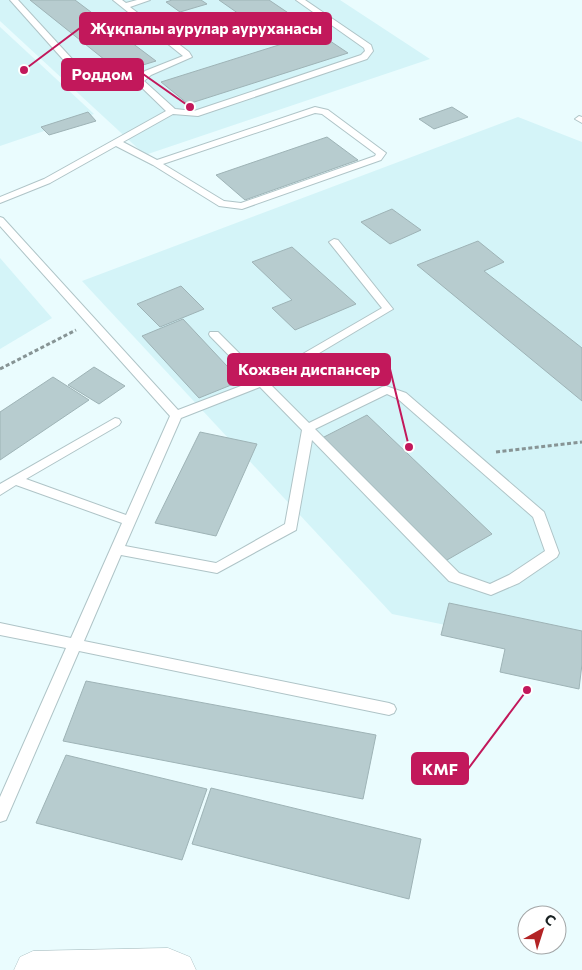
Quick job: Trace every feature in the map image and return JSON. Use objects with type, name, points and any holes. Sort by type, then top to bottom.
[{"type":"main road","points":[[33,970],[168,967],[177,970]]},
{"type":"lane","points":[[14,0],[71,63]]},
{"type":"lane","points":[[120,3],[146,0]]},
{"type":"lane","points":[[120,3],[188,57],[148,73],[142,76],[139,81],[172,111],[195,114],[364,57],[369,51],[368,46],[300,0]]},
{"type":"lane","points":[[117,143],[156,163],[222,204],[242,206],[378,158],[381,156],[381,153],[325,112],[315,110],[156,163]]},
{"type":"lane","points":[[0,200],[47,181],[172,111]]},
{"type":"lane","points":[[0,220],[176,415]]},
{"type":"lane","points":[[0,815],[176,415],[262,382],[388,309],[334,242]]},
{"type":"lane","points":[[214,334],[454,577],[491,590],[514,580],[552,553],[539,515],[402,396],[386,390],[308,428]]},
{"type":"lane","points":[[0,490],[115,422]]},
{"type":"lane","points":[[117,549],[217,568],[291,527],[308,428]]},
{"type":"lane","points":[[15,480],[129,521]]},
{"type":"lane","points":[[0,629],[389,709]]},
{"type":"path","points":[[0,369],[92,321]]},
{"type":"path","points":[[470,455],[582,442]]},
{"type":"shaded area","points":[[0,0],[340,0],[430,59],[145,155],[0,21]]},
{"type":"shaded area","points":[[0,27],[94,114],[0,146]]},
{"type":"shaded area","points":[[518,117],[582,142],[582,653],[392,614],[82,281]]},
{"type":"shaded area","points":[[0,258],[52,318],[0,349]]},
{"type":"building","points":[[30,0],[75,0],[156,61],[120,72]]},
{"type":"building","points":[[172,0],[201,0],[207,4],[180,12],[166,2]]},
{"type":"building","points":[[219,0],[269,0],[348,53],[188,104],[161,82],[282,44]]},
{"type":"building","points":[[452,107],[468,117],[434,129],[419,119]]},
{"type":"building","points":[[88,112],[96,121],[49,135],[41,127]]},
{"type":"building","points":[[327,137],[358,160],[245,200],[216,175]]},
{"type":"building","points":[[392,209],[421,230],[390,244],[361,222]]},
{"type":"building","points":[[478,241],[504,262],[484,271],[582,348],[582,401],[417,265]]},
{"type":"building","points":[[292,247],[356,304],[295,330],[272,308],[292,300],[252,262]]},
{"type":"building","points":[[181,286],[204,309],[160,327],[137,304]]},
{"type":"building","points":[[183,319],[241,381],[199,398],[142,336]]},
{"type":"building","points":[[94,367],[125,386],[99,404],[68,385]]},
{"type":"building","points":[[53,377],[89,400],[0,460],[0,412]]},
{"type":"building","points":[[367,415],[492,534],[447,560],[324,437]]},
{"type":"building","points":[[200,432],[257,444],[216,536],[155,523]]},
{"type":"building","points":[[449,603],[582,631],[582,664],[579,689],[500,672],[505,649],[441,635]]},
{"type":"building","points":[[86,681],[376,735],[363,799],[63,741]]},
{"type":"building","points":[[66,755],[207,789],[182,860],[36,823]]},
{"type":"building","points":[[211,788],[421,839],[409,899],[192,844]]},
{"type":"place","name":"Жұқпалы аурулар ауруханасы","points":[[24,70]]},
{"type":"place","name":"Роддом","points":[[190,107]]},
{"type":"place","name":"Кожвен диспансер","points":[[409,447]]},
{"type":"place","name":"KMF","points":[[527,690]]}]
